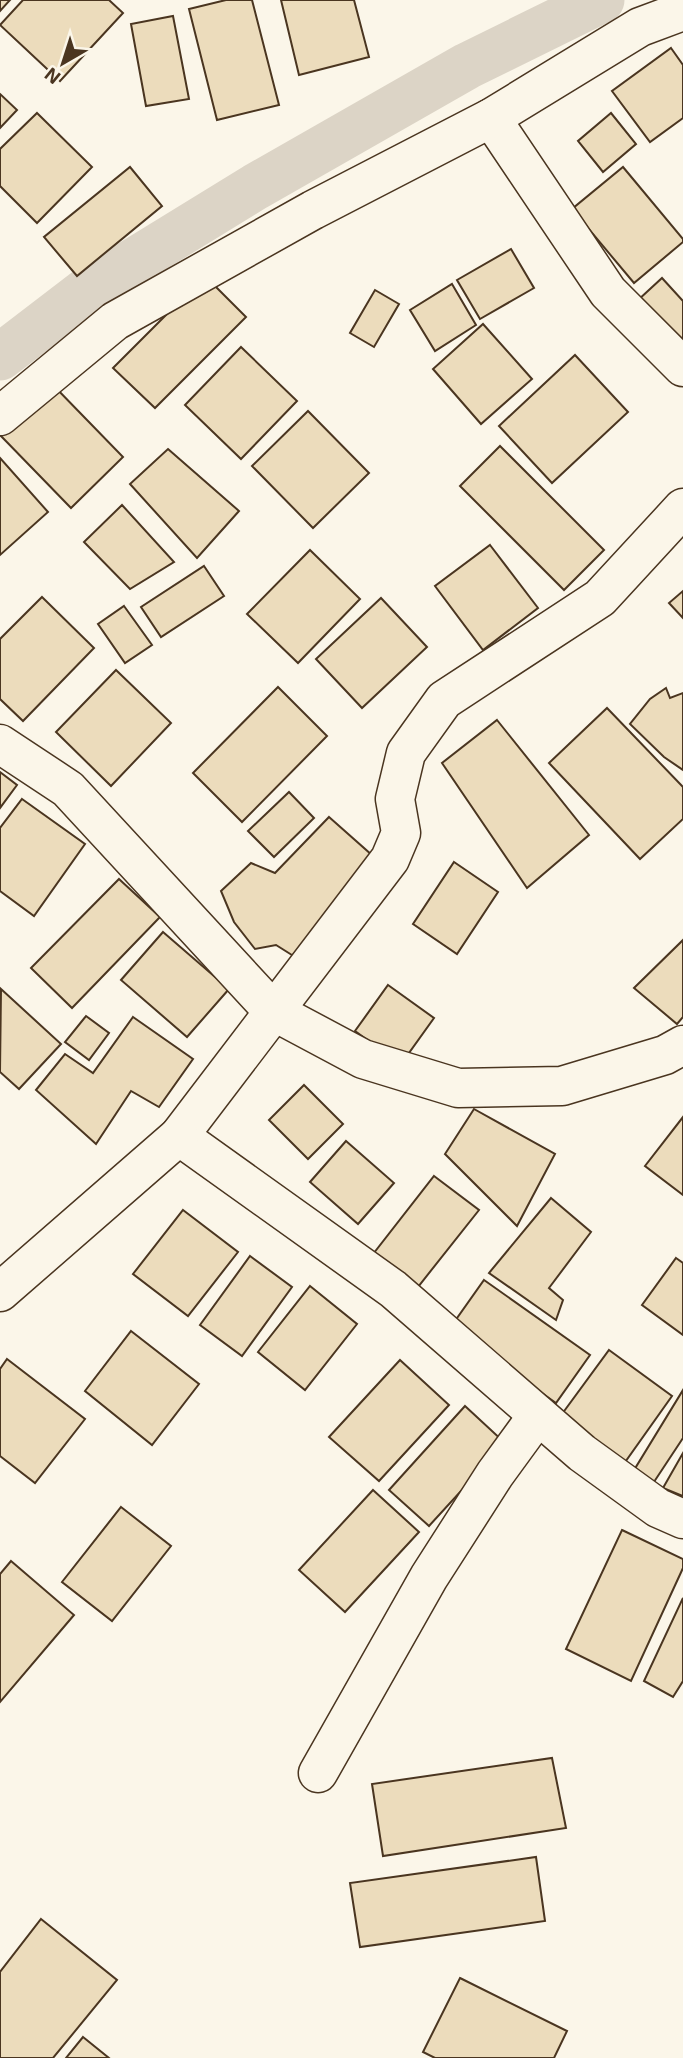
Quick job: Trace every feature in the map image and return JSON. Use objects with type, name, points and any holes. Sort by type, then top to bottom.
[{"type":"street","points":[[0,416],[115,321],[313,210],[491,118],[640,13],[683,11]]},
{"type":"street","points":[[491,118],[608,292],[683,367]]},
{"type":"street","points":[[0,1292],[179,1136],[390,859],[401,833],[395,799],[406,753],[443,700],[600,598],[683,508]]},
{"type":"street","points":[[0,744],[68,789],[273,1011],[363,1059],[458,1088],[562,1086],[665,1055],[683,1045]]},
{"type":"street","points":[[179,1136],[393,1289],[582,1453],[657,1508],[683,1520]]},
{"type":"street","points":[[318,1773],[429,1577],[495,1474],[538,1415]]},
{"type":"building","points":[[0,0],[10,0],[0,11]]},
{"type":"building","points":[[23,0],[109,0],[123,13],[60,81],[0,25]]},
{"type":"building","points":[[226,0],[252,0],[279,105],[217,120],[189,9]]},
{"type":"building","points":[[281,0],[354,0],[369,57],[299,75]]},
{"type":"building","points":[[173,16],[189,99],[146,106],[131,24]]},
{"type":"building","points":[[671,48],[683,65],[683,118],[650,142],[612,91]]},
{"type":"building","points":[[0,94],[17,110],[0,128]]},
{"type":"building","points":[[37,113],[92,167],[37,223],[0,186],[0,149]]},
{"type":"building","points":[[611,113],[636,144],[603,172],[578,141]]},
{"type":"building","points":[[130,167],[162,206],[77,276],[44,237]]},
{"type":"building","points":[[623,167],[683,239],[683,242],[634,283],[572,209]]},
{"type":"building","points":[[511,249],[534,288],[480,319],[457,280]]},
{"type":"building","points":[[205,276],[246,317],[155,408],[113,368]]},
{"type":"building","points":[[662,278],[683,301],[683,343],[637,301]]},
{"type":"building","points":[[452,284],[476,325],[435,351],[410,310]]},
{"type":"building","points":[[375,290],[399,304],[374,347],[350,333]]},
{"type":"building","points":[[483,324],[532,379],[481,424],[433,369]]},
{"type":"building","points":[[241,347],[297,401],[241,459],[185,405]]},
{"type":"building","points":[[575,355],[628,412],[552,483],[499,426]]},
{"type":"building","points":[[52,384],[123,457],[71,508],[0,435]]},
{"type":"building","points":[[308,411],[369,473],[313,528],[252,466]]},
{"type":"building","points":[[500,446],[604,550],[564,590],[460,486]]},
{"type":"building","points":[[168,449],[239,511],[197,558],[130,484]]},
{"type":"building","points":[[0,458],[48,512],[0,555]]},
{"type":"building","points":[[122,505],[174,562],[130,589],[84,542]]},
{"type":"building","points":[[490,545],[538,608],[483,650],[435,586]]},
{"type":"building","points":[[310,550],[360,599],[298,663],[247,614]]},
{"type":"building","points":[[204,566],[224,596],[161,637],[141,607]]},
{"type":"building","points":[[683,591],[683,618],[669,603]]},
{"type":"building","points":[[42,597],[94,648],[23,721],[0,699],[0,639]]},
{"type":"building","points":[[381,598],[427,647],[362,708],[316,659]]},
{"type":"building","points":[[124,606],[152,645],[125,663],[98,624]]},
{"type":"building","points":[[116,670],[171,723],[111,786],[56,732]]},
{"type":"building","points":[[278,687],[327,736],[242,822],[193,773]]},
{"type":"building","points":[[666,688],[670,698],[683,693],[683,770],[664,757],[630,724],[650,699]]},
{"type":"building","points":[[607,708],[683,787],[683,819],[640,859],[549,763]]},
{"type":"building","points":[[497,720],[589,835],[527,888],[442,763]]},
{"type":"building","points":[[0,772],[17,785],[0,808]]},
{"type":"building","points":[[289,792],[314,818],[274,857],[248,831]]},
{"type":"building","points":[[22,799],[85,844],[34,916],[0,891],[0,828]]},
{"type":"building","points":[[329,817],[373,856],[303,962],[276,945],[255,949],[234,922],[221,891],[251,863],[275,873]]},
{"type":"building","points":[[454,862],[498,892],[457,954],[413,924]]},
{"type":"building","points":[[119,879],[160,917],[72,1008],[31,968]]},
{"type":"building","points":[[163,932],[229,989],[187,1037],[121,980]]},
{"type":"building","points":[[683,940],[683,1017],[677,1024],[634,988]]},
{"type":"building","points":[[388,985],[434,1018],[401,1064],[355,1031]]},
{"type":"building","points":[[1,989],[61,1044],[19,1089],[0,1072]]},
{"type":"building","points":[[86,1016],[109,1033],[89,1060],[65,1042]]},
{"type":"building","points":[[133,1017],[193,1059],[159,1107],[131,1091],[96,1144],[36,1090],[65,1054],[93,1073]]},
{"type":"building","points":[[304,1085],[343,1124],[308,1159],[269,1120]]},
{"type":"building","points":[[474,1109],[555,1154],[517,1226],[445,1154]]},
{"type":"building","points":[[683,1117],[683,1195],[645,1166]]},
{"type":"building","points":[[346,1141],[394,1183],[358,1224],[310,1182]]},
{"type":"building","points":[[434,1176],[479,1210],[414,1292],[370,1258]]},
{"type":"building","points":[[551,1198],[591,1232],[549,1288],[563,1300],[556,1320],[489,1273]]},
{"type":"building","points":[[183,1210],[238,1252],[188,1316],[133,1274]]},
{"type":"building","points":[[250,1256],[292,1287],[242,1356],[200,1325]]},
{"type":"building","points":[[676,1258],[683,1263],[683,1335],[642,1305]]},
{"type":"building","points":[[484,1280],[590,1355],[556,1403],[450,1328]]},
{"type":"building","points":[[310,1286],[357,1324],[305,1390],[258,1352]]},
{"type":"building","points":[[131,1331],[199,1384],[152,1445],[85,1391]]},
{"type":"building","points":[[609,1350],[672,1396],[623,1465],[562,1414]]},
{"type":"building","points":[[7,1359],[85,1419],[35,1483],[0,1456],[0,1369]]},
{"type":"building","points":[[400,1360],[449,1405],[379,1481],[329,1437]]},
{"type":"building","points":[[683,1390],[683,1438],[648,1491],[628,1480]]},
{"type":"building","points":[[465,1406],[505,1443],[429,1526],[389,1490]]},
{"type":"building","points":[[683,1453],[683,1496],[663,1488]]},
{"type":"building","points":[[373,1490],[419,1532],[345,1612],[299,1570]]},
{"type":"building","points":[[121,1507],[171,1546],[112,1621],[62,1582]]},
{"type":"building","points":[[622,1530],[683,1559],[683,1568],[631,1681],[566,1649]]},
{"type":"building","points":[[11,1561],[74,1615],[0,1702],[0,1574]]},
{"type":"building","points":[[683,1598],[683,1681],[673,1697],[644,1681]]},
{"type":"building","points":[[552,1758],[566,1828],[383,1856],[372,1784]]},
{"type":"building","points":[[536,1857],[545,1921],[360,1947],[350,1883]]},
{"type":"building","points":[[41,1919],[117,1980],[53,2058],[0,2058],[0,1972]]},
{"type":"building","points":[[460,1978],[567,2031],[554,2058],[435,2058],[423,2052]]},
{"type":"building","points":[[83,2037],[109,2058],[66,2058]]},
{"type":"waterway","points":[[0,357],[89,289],[255,187],[467,66],[601,0]]}]
